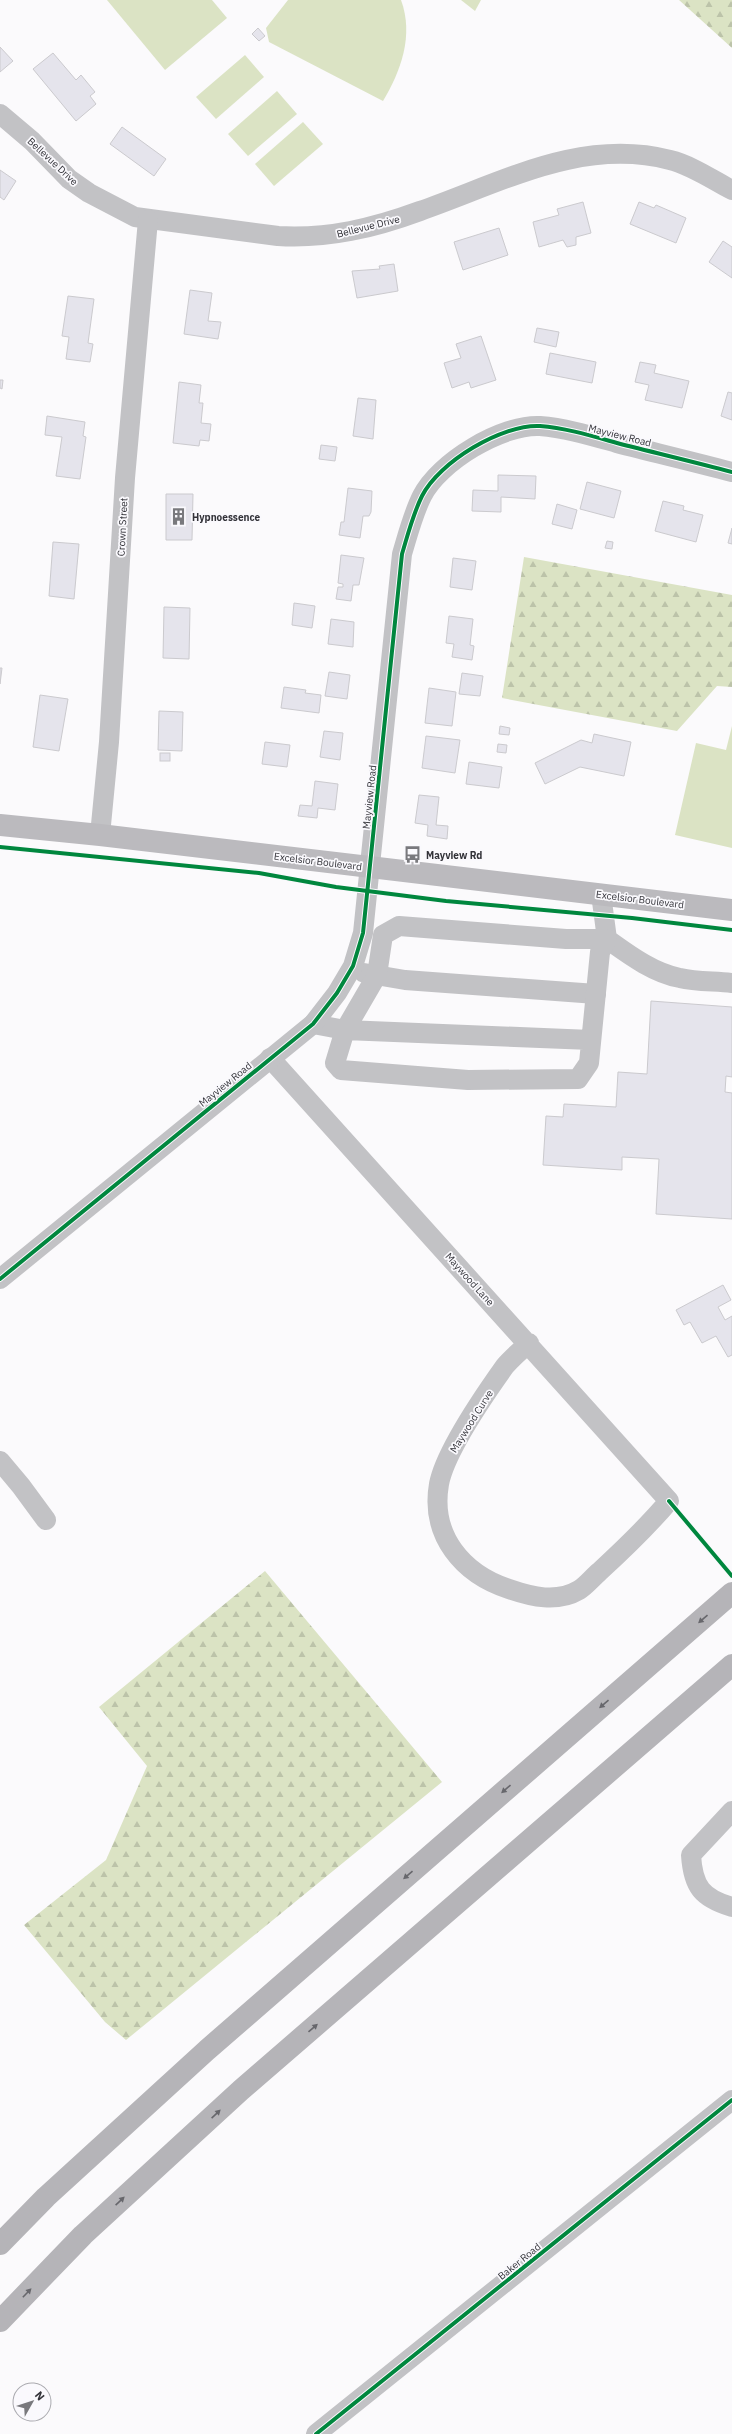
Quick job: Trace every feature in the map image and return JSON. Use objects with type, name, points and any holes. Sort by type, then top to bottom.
[{"type":"highway","points":[[0,2244],[46,2197],[207,2050],[732,1593]]},
{"type":"highway","points":[[0,2320],[83,2236],[241,2090],[732,1664]]},
{"type":"main road","name":"Excelsior Boulevard","points":[[0,825],[100,834],[732,910]]},
{"type":"street","name":"Bellevue Drive","points":[[0,114],[32,141],[69,179],[111,205],[135,217],[148,220],[278,236],[301,237],[332,235],[360,230],[420,212],[548,163],[600,153],[632,153],[671,160],[732,190]]},
{"type":"street","name":"Crown Street","points":[[100,834],[109,742],[125,478],[148,220]]},
{"type":"street","name":"Mayview Road","points":[[0,1279],[270,1058],[288,1046],[313,1024],[337,993],[350,971],[363,933],[402,554],[423,495],[437,476],[456,459],[496,436],[518,428],[540,426],[579,433],[732,472]]},
{"type":"street","points":[[601,894],[607,939],[600,952],[589,1063],[578,1079],[468,1080],[341,1070],[335,1063],[345,1030],[377,975],[383,935],[399,926],[566,939],[607,939],[629,955],[663,973],[680,978],[732,983]]},
{"type":"street","points":[[350,971],[405,980],[596,994]]},
{"type":"street","points":[[313,1024],[345,1030],[591,1040]]},
{"type":"street","name":"Maywood Lane","points":[[270,1058],[529,1343],[669,1501]]},
{"type":"street","name":"Maywood Curve","points":[[529,1343],[506,1365],[452,1449],[444,1468],[439,1485],[438,1507],[450,1548],[462,1562],[478,1576],[502,1587],[543,1598],[561,1596],[579,1590],[641,1532],[669,1501]]},
{"type":"street","points":[[0,1461],[46,1520]]},
{"type":"street","points":[[732,1811],[691,1855],[694,1880],[701,1892],[719,1903],[732,1907]]},
{"type":"street","name":"Baker Road","points":[[316,2434],[732,2100]]},
{"type":"green space","points":[[107,0],[212,0],[227,18],[165,70]]},
{"type":"green space","points":[[288,0],[401,0],[405,13],[406,26],[404,52],[395,77],[383,101],[269,42],[266,28]]},
{"type":"green space","points":[[461,0],[481,0],[475,11]]},
{"type":"green space","points":[[679,0],[732,0],[732,48]]},
{"type":"green space","points":[[245,55],[264,77],[216,119],[196,97]]},
{"type":"green space","points":[[277,91],[297,114],[248,156],[228,134]]},
{"type":"green space","points":[[303,122],[323,144],[274,186],[255,164]]},
{"type":"green space","points":[[524,557],[732,595],[732,687],[717,686],[677,731],[502,698]]},
{"type":"green space","points":[[732,726],[732,848],[675,835],[696,743],[726,750]]},
{"type":"green space","points":[[265,1571],[442,1782],[126,2040],[105,2022],[24,1925],[106,1860],[147,1766],[99,1707]]},
{"type":"building","points":[[258,28],[265,36],[259,41],[252,34]]},
{"type":"building","points":[[0,47],[13,61],[0,72]]},
{"type":"building","points":[[53,53],[76,80],[81,75],[95,92],[90,96],[96,104],[76,121],[33,69]]},
{"type":"building","points":[[122,127],[166,159],[154,176],[110,144]]},
{"type":"building","points":[[0,170],[16,181],[4,200],[0,197]]},
{"type":"building","points":[[583,202],[591,233],[576,237],[576,245],[567,247],[563,240],[539,247],[533,222],[559,215],[557,209]]},
{"type":"building","points":[[639,202],[654,208],[656,205],[686,218],[676,243],[630,224]]},
{"type":"building","points":[[499,228],[508,255],[463,270],[454,242]]},
{"type":"building","points":[[723,241],[732,247],[732,278],[709,262]]},
{"type":"building","points":[[394,264],[398,291],[357,298],[352,271],[380,269],[379,266]]},
{"type":"building","points":[[190,290],[212,293],[208,321],[221,322],[218,339],[184,334]]},
{"type":"building","points":[[68,296],[94,299],[88,343],[93,344],[90,362],[66,359],[69,337],[62,336]]},
{"type":"building","points":[[537,328],[559,332],[556,347],[534,342]]},
{"type":"building","points":[[481,336],[496,380],[471,388],[469,382],[452,388],[444,363],[461,358],[456,344]]},
{"type":"building","points":[[550,353],[596,362],[592,383],[546,374]]},
{"type":"building","points":[[640,362],[656,365],[654,373],[689,381],[682,408],[645,400],[649,385],[635,382]]},
{"type":"building","points":[[0,380],[3,380],[2,389],[0,388]]},
{"type":"building","points":[[179,382],[201,385],[199,403],[203,403],[201,423],[211,424],[209,441],[200,440],[199,446],[173,443]]},
{"type":"building","points":[[728,392],[732,393],[732,420],[721,416]]},
{"type":"building","points":[[358,398],[376,400],[373,439],[353,436]]},
{"type":"building","points":[[47,416],[85,422],[83,436],[86,437],[80,479],[56,476],[62,437],[45,435]]},
{"type":"building","points":[[321,445],[337,447],[335,461],[319,459]]},
{"type":"building","points":[[498,475],[536,476],[535,499],[501,497],[501,512],[472,511],[473,490],[498,491]]},
{"type":"building","points":[[587,482],[621,491],[614,518],[580,509]]},
{"type":"building","points":[[348,488],[372,491],[371,512],[369,516],[363,516],[360,538],[339,535],[341,522],[344,522]]},
{"type":"building","name":"Hypnoessence","points":[[166,494],[193,494],[192,540],[166,540]]},
{"type":"building","points":[[663,501],[684,506],[683,510],[703,515],[696,542],[655,531]]},
{"type":"building","points":[[557,504],[577,510],[572,529],[552,524]]},
{"type":"building","points":[[732,528],[732,544],[728,543]]},
{"type":"building","points":[[607,541],[613,542],[612,549],[605,548]]},
{"type":"building","points":[[53,542],[79,544],[74,599],[49,596]]},
{"type":"building","points":[[341,555],[364,558],[359,585],[353,585],[351,601],[336,599],[338,587],[343,587],[343,584],[338,583]]},
{"type":"building","points":[[453,558],[476,561],[472,590],[450,587]]},
{"type":"building","points":[[294,603],[315,606],[312,628],[292,625]]},
{"type":"building","points":[[164,607],[190,608],[189,659],[163,658]]},
{"type":"building","points":[[449,616],[473,619],[470,645],[474,646],[472,660],[452,657],[454,644],[446,643]]},
{"type":"building","points":[[331,619],[354,622],[353,647],[328,644]]},
{"type":"building","points":[[0,668],[2,668],[0,684]]},
{"type":"building","points":[[329,672],[350,675],[347,699],[325,696]]},
{"type":"building","points":[[462,673],[483,676],[480,696],[459,694]]},
{"type":"building","points":[[284,687],[306,690],[305,693],[321,695],[319,713],[281,708]]},
{"type":"building","points":[[429,688],[456,692],[452,726],[425,723]]},
{"type":"building","points":[[40,695],[68,699],[59,751],[33,747]]},
{"type":"building","points":[[159,711],[183,712],[182,751],[158,750]]},
{"type":"building","points":[[500,726],[510,728],[509,735],[499,734]]},
{"type":"building","points":[[324,731],[343,733],[340,760],[320,757]]},
{"type":"building","points":[[594,734],[631,742],[624,776],[580,767],[545,784],[535,763],[581,740],[592,743]]},
{"type":"building","points":[[426,736],[460,740],[455,773],[422,768]]},
{"type":"building","points":[[265,742],[290,745],[287,767],[262,764]]},
{"type":"building","points":[[498,744],[507,745],[506,753],[497,752]]},
{"type":"building","points":[[160,753],[170,753],[170,761],[160,761]]},
{"type":"building","points":[[469,762],[502,767],[499,788],[466,784]]},
{"type":"building","points":[[315,781],[338,784],[335,810],[318,808],[317,818],[298,816],[300,805],[312,806]]},
{"type":"building","points":[[419,795],[439,797],[436,825],[448,826],[447,839],[427,836],[428,825],[415,823]]},
{"type":"building","points":[[651,1001],[732,1007],[732,1077],[726,1076],[725,1092],[732,1093],[732,1219],[656,1214],[659,1159],[622,1157],[622,1170],[543,1165],[546,1116],[563,1117],[564,1104],[616,1107],[618,1072],[647,1074]]},
{"type":"building","points":[[723,1285],[731,1300],[718,1307],[725,1320],[732,1316],[732,1355],[728,1357],[716,1336],[702,1343],[690,1322],[684,1325],[676,1310]]},
{"type":"cycle path","points":[[0,1279],[313,1024],[337,993],[353,966],[363,933],[402,554],[416,510],[430,483],[442,470],[457,458],[490,438],[508,431],[525,427],[540,426],[579,433],[732,472]]},
{"type":"cycle path","points":[[0,847],[259,873],[336,887],[446,901],[632,918],[732,930]]},
{"type":"cycle path","points":[[669,1501],[732,1576]]},
{"type":"cycle path","points":[[316,2434],[732,2100]]},
{"type":"place","name":"Hypnoessence","points":[[179,517]]},
{"type":"place","name":"Mayview Rd","points":[[413,855]]}]
